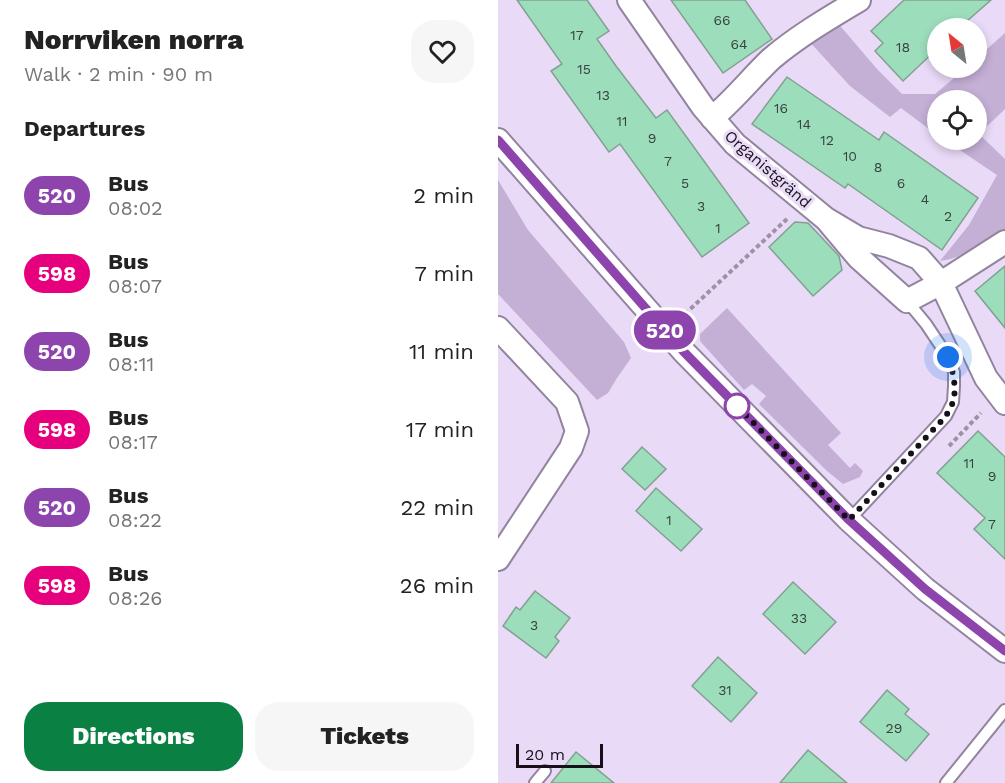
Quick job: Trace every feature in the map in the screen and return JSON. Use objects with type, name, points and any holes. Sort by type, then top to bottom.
[{"type":"street","name":"Organistgränd","points":[[629,0],[703,107],[735,144],[826,219],[858,238],[889,246],[919,258],[941,283],[986,378],[1005,404]]},
{"type":"street","name":"Organistgränd","points":[[712,118],[726,107],[772,59],[817,25],[860,0]]},
{"type":"street","points":[[498,140],[684,352],[849,520],[925,589],[1005,651]]},
{"type":"street","name":"Organistgränd","points":[[826,219],[858,257],[907,301]]},
{"type":"street","points":[[907,301],[941,283],[1005,242]]},
{"type":"street","points":[[498,328],[567,402],[577,430],[571,448],[498,559]]},
{"type":"lane","points":[[849,520],[946,416],[953,402],[954,372],[948,357],[907,301]]},
{"type":"lane","points":[[946,783],[1005,710]]},
{"type":"lane","points":[[535,783],[545,771]]},
{"type":"path","points":[[706,294],[766,238]]},
{"type":"shaded area","points":[[836,21],[902,94],[927,94],[927,128],[901,108],[890,117],[850,86],[807,39]]},
{"type":"shaded area","points":[[1005,33],[1005,109],[987,126],[987,90],[940,90],[954,78],[987,78],[987,49]]},
{"type":"shaded area","points":[[987,142],[1005,159],[1005,230],[967,253],[940,261],[969,225],[997,175],[960,150],[987,150]]},
{"type":"shaded area","points":[[498,180],[528,230],[624,342],[631,358],[608,393],[597,400],[498,294]]},
{"type":"shaded area","points":[[727,308],[841,433],[828,445],[850,468],[855,463],[863,471],[860,477],[843,484],[827,471],[759,404],[766,396],[752,384],[744,390],[700,341],[700,334]]},
{"type":"building","points":[[517,0],[587,0],[609,31],[597,39],[616,66],[656,118],[667,110],[749,223],[702,257],[620,144],[609,152],[551,71],[562,64]]},
{"type":"building","points":[[671,0],[745,0],[772,39],[723,73]]},
{"type":"building","points":[[904,0],[991,0],[970,18],[927,18],[927,58],[903,81],[875,51],[883,43],[871,31]]},
{"type":"building","points":[[787,77],[879,140],[884,132],[978,198],[942,250],[848,184],[845,188],[752,124]]},
{"type":"building","points":[[795,222],[808,223],[839,256],[842,270],[813,296],[769,247]]},
{"type":"building","points":[[1005,266],[1005,328],[975,291]]},
{"type":"building","points":[[978,431],[1005,457],[1005,559],[974,529],[985,518],[937,473]]},
{"type":"building","points":[[642,447],[666,469],[645,490],[622,469]]},
{"type":"building","points":[[656,488],[702,529],[681,551],[636,511]]},
{"type":"building","points":[[793,582],[836,622],[805,654],[763,614]]},
{"type":"building","points":[[535,591],[570,618],[555,637],[559,641],[546,658],[503,626],[516,607],[520,610]]},
{"type":"building","points":[[718,657],[757,693],[731,722],[692,686]]},
{"type":"building","points":[[887,690],[909,709],[905,714],[929,734],[906,761],[860,722]]},
{"type":"building","points":[[808,750],[847,783],[780,783]]},
{"type":"building","points":[[576,752],[614,783],[551,783]]},
{"type":"bus line","name":"520","points":[[498,140],[684,352],[849,520],[925,589],[1005,651]]},
{"type":"route","points":[[737,406],[734,403],[849,520],[946,416],[953,402],[954,386],[954,372],[948,357]]}]
